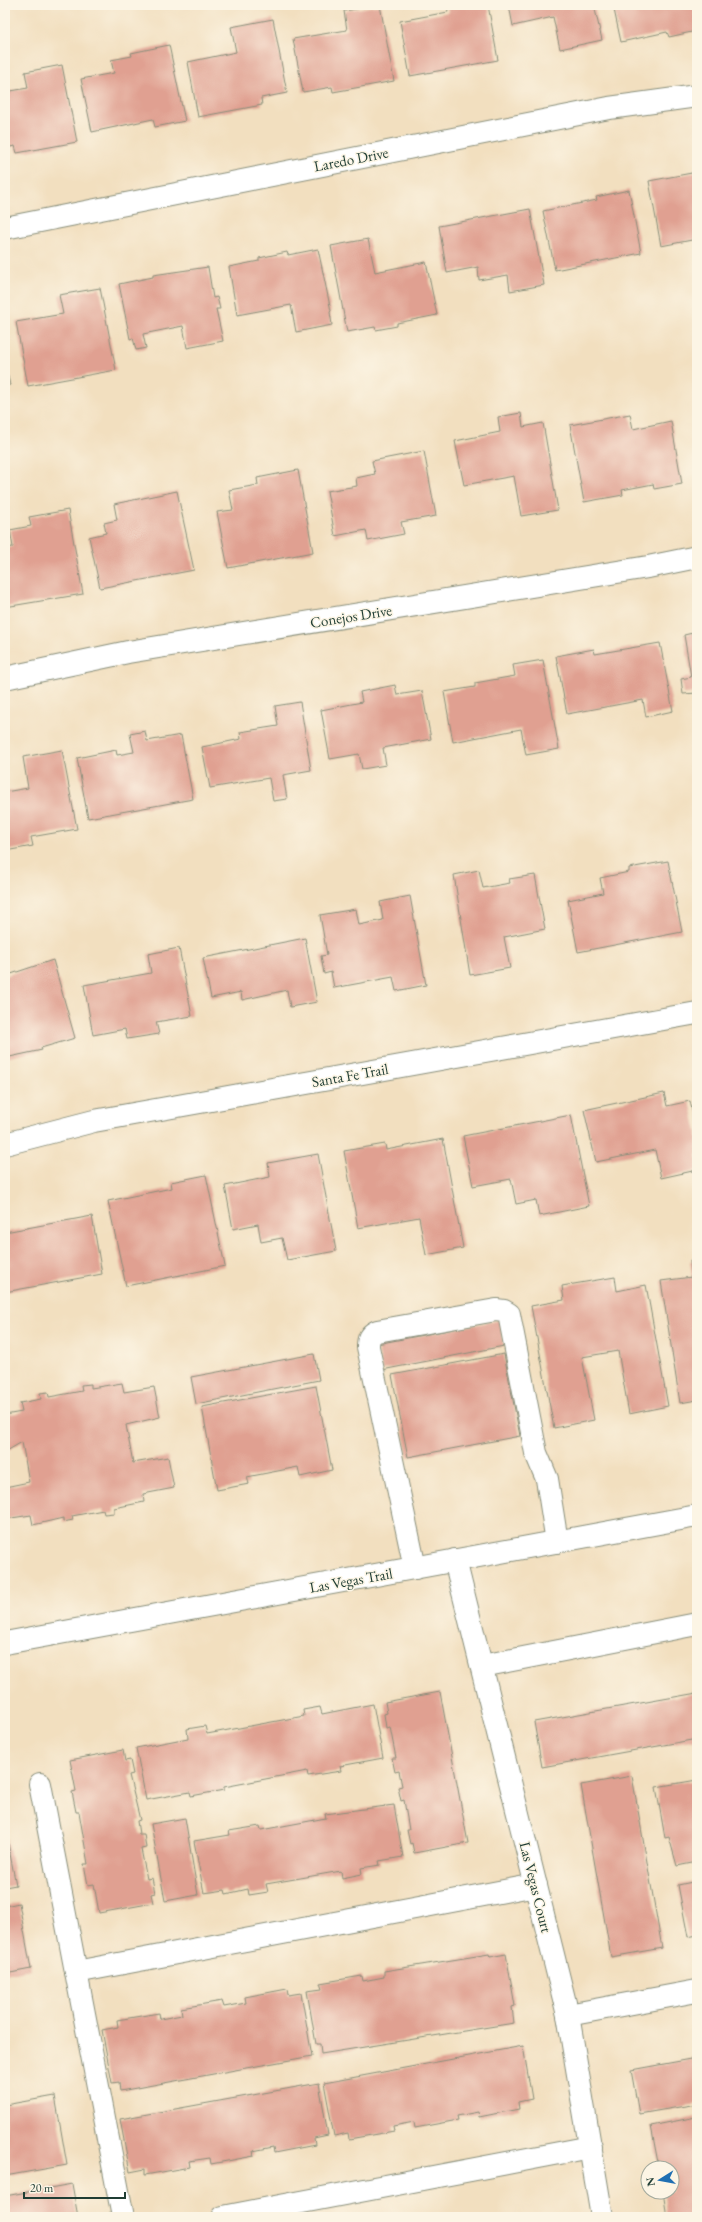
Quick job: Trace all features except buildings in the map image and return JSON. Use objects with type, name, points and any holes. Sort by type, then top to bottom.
[{"type":"street","name":"Laredo Drive","points":[[5,228],[609,108],[697,96]]},
{"type":"street","name":"Conejos Drive","points":[[5,678],[128,652],[648,567],[697,557]]},
{"type":"street","name":"Santa Fe Trail","points":[[5,1144],[94,1121],[697,1013]]},
{"type":"street","points":[[415,1568],[368,1347],[368,1339],[371,1334],[377,1331],[496,1310],[504,1311],[509,1314],[534,1445],[547,1479],[557,1542]]},
{"type":"street","name":"Las Vegas Trail","points":[[5,1643],[697,1516]]},
{"type":"street","name":"Las Vegas Court","points":[[456,1560],[568,2015],[602,2217]]},
{"type":"street","points":[[482,1666],[697,1624]]},
{"type":"street","points":[[40,1784],[123,2217]]},
{"type":"street","points":[[76,1972],[536,1884]]},
{"type":"street","points":[[568,2015],[697,1991]]},
{"type":"street","points":[[223,2217],[591,2147]]}]
